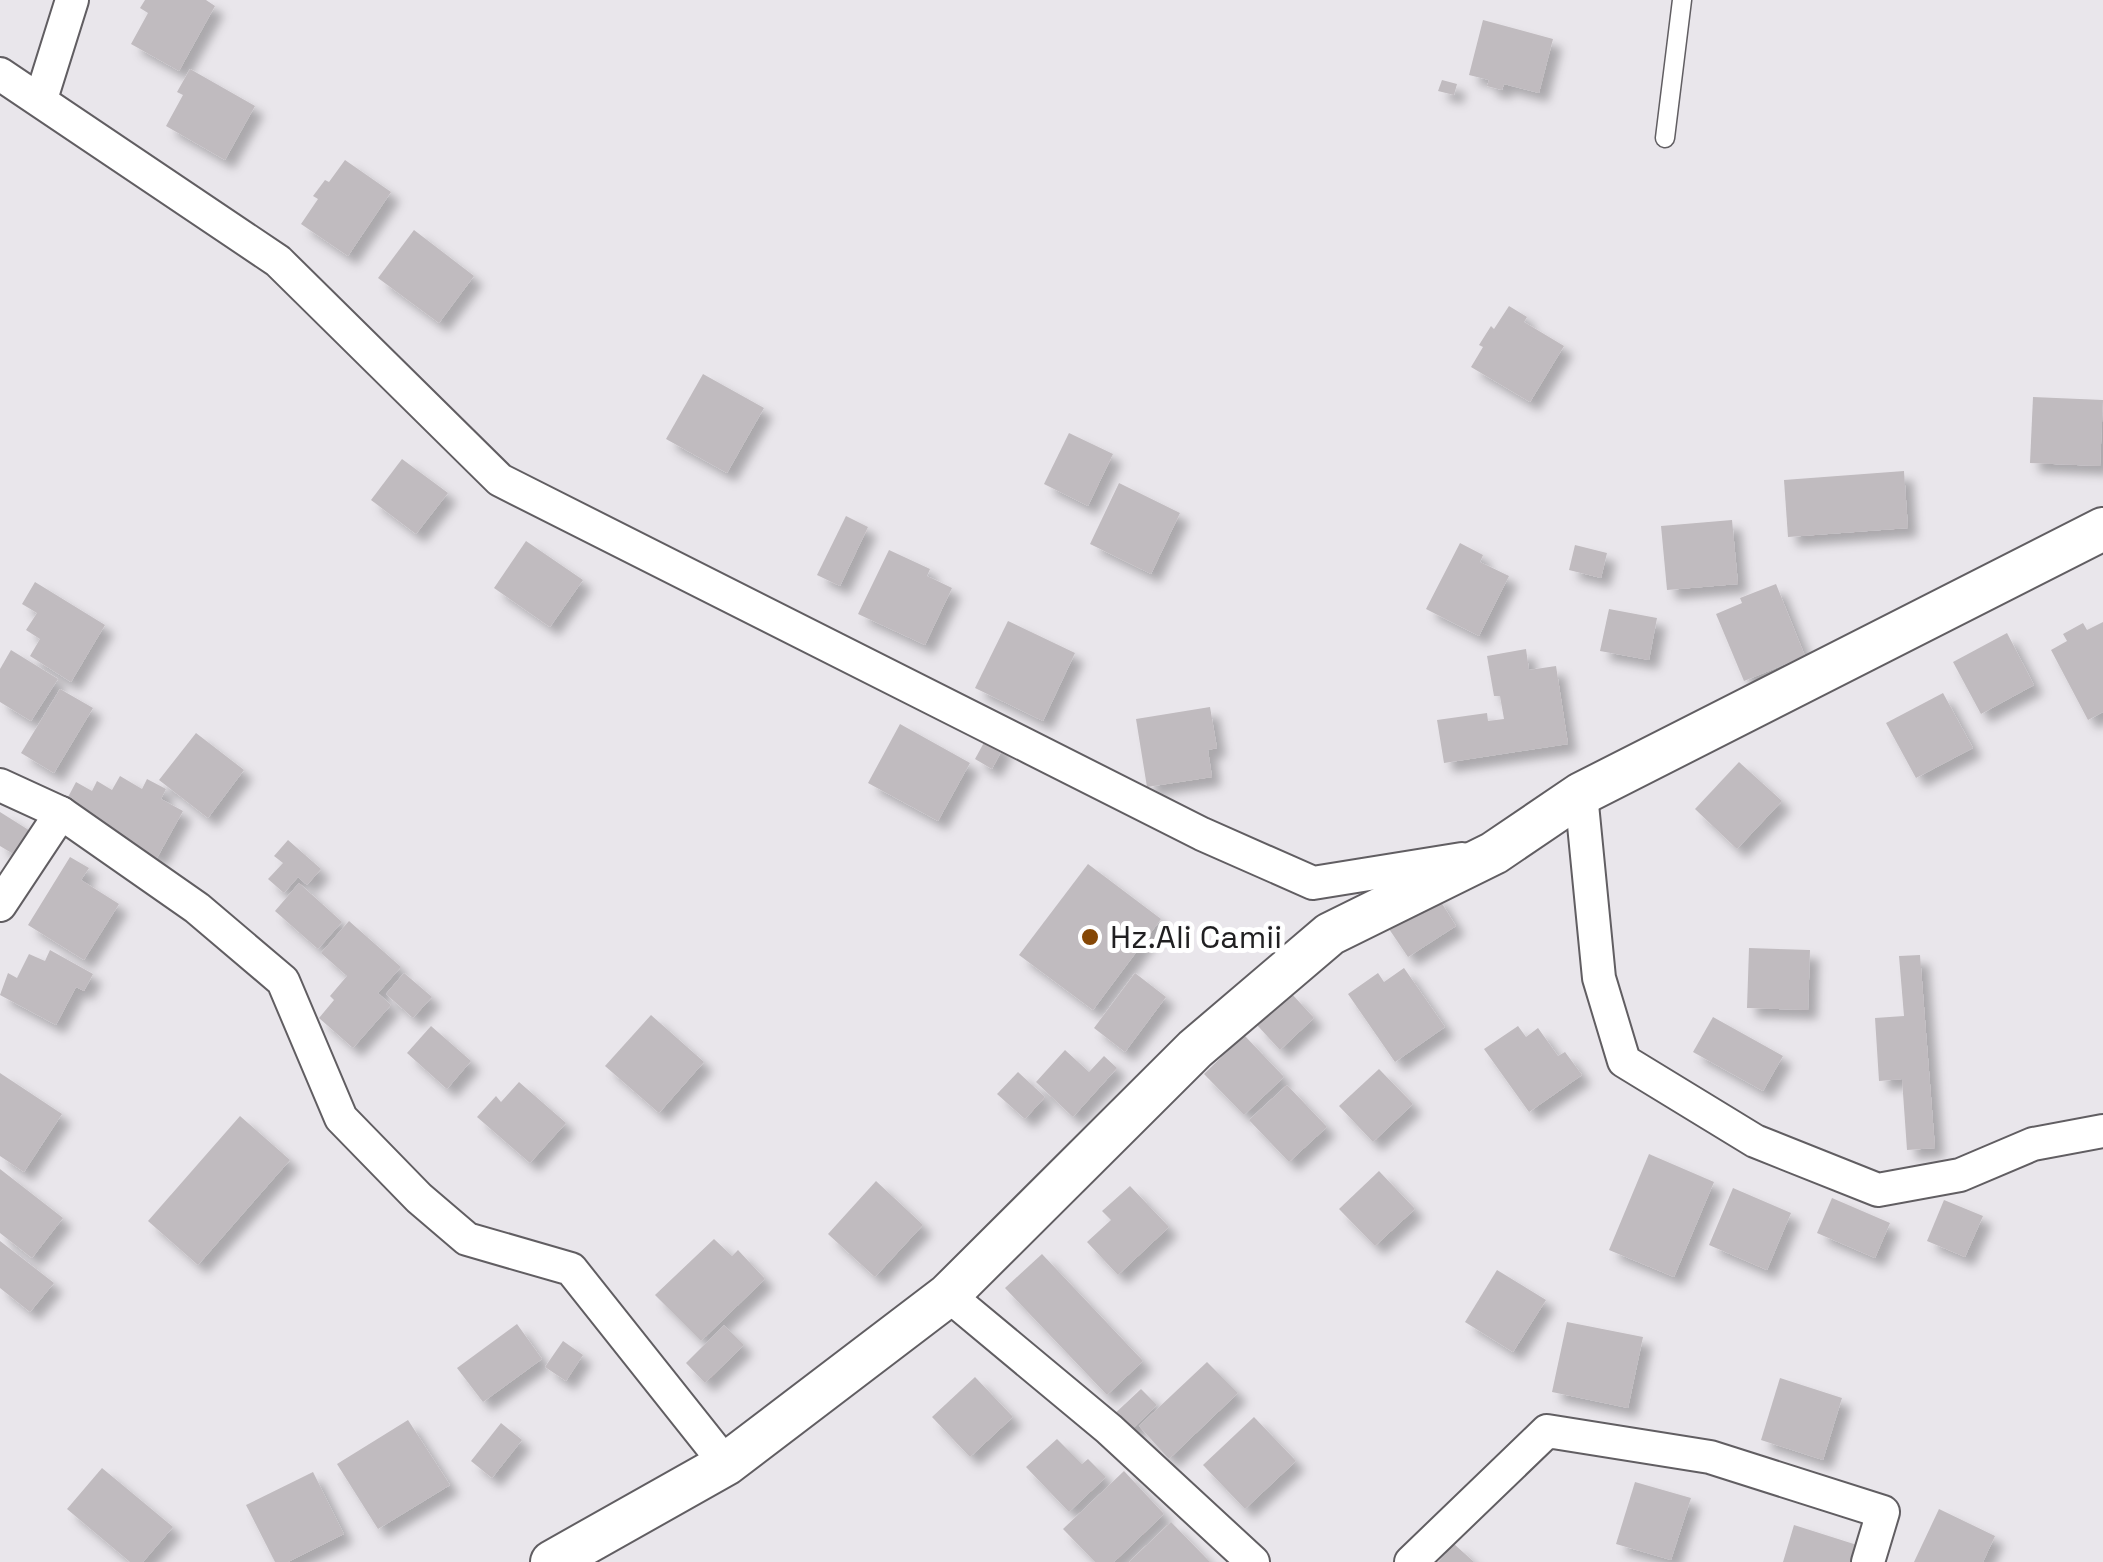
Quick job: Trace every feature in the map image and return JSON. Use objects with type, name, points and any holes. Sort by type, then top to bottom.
[{"type":"street","points":[[41,99],[72,0]]},
{"type":"street","points":[[0,74],[278,262],[500,480],[1202,834],[1313,883],[1494,853]]},
{"type":"street","points":[[552,1562],[726,1464],[948,1296],[1195,1050],[1330,934],[1494,853],[1581,794],[2103,529]]},
{"type":"street","points":[[0,785],[61,813],[198,908],[283,981],[340,1118],[419,1198],[467,1239],[570,1269],[726,1464]]},
{"type":"street","points":[[1581,794],[1599,978],[1624,1060],[1754,1141],[1878,1190],[1960,1175],[2034,1144],[2103,1131]]},
{"type":"street","points":[[0,905],[61,813]]},
{"type":"street","points":[[948,1296],[1109,1429],[1253,1562]]},
{"type":"street","points":[[1411,1562],[1547,1431],[1710,1458],[1883,1512],[1868,1562]]},
{"type":"lane","points":[[1665,138],[1682,0]]},
{"type":"building","points":[[145,0],[206,0],[215,6],[179,71],[131,44],[148,13],[140,8]]},
{"type":"building","points":[[1483,20],[1553,39],[1539,93],[1504,84],[1502,90],[1487,86],[1489,80],[1469,75]]},
{"type":"building","points":[[190,69],[255,106],[225,160],[166,126],[183,95],[177,92]]},
{"type":"building","points":[[1442,80],[1457,84],[1454,95],[1438,91]]},
{"type":"building","points":[[345,160],[391,192],[348,256],[301,224],[318,199],[313,196]]},
{"type":"building","points":[[414,230],[474,276],[439,323],[378,278]]},
{"type":"building","points":[[1509,306],[1527,317],[1524,322],[1564,346],[1530,402],[1471,367],[1483,347],[1479,345]]},
{"type":"building","points":[[703,374],[764,408],[727,473],[666,439]]},
{"type":"building","points":[[2033,397],[2103,400],[2100,466],[2030,463]]},
{"type":"building","points":[[1069,433],[1113,454],[1088,506],[1044,484]]},
{"type":"building","points":[[402,459],[448,493],[416,534],[371,500]]},
{"type":"building","points":[[1904,471],[1908,528],[1788,537],[1784,480]]},
{"type":"building","points":[[1119,483],[1180,513],[1151,574],[1090,544]]},
{"type":"building","points":[[846,516],[868,527],[840,586],[817,575]]},
{"type":"building","points":[[1732,520],[1738,584],[1667,590],[1661,526]]},
{"type":"building","points":[[526,541],[583,580],[550,627],[494,588]]},
{"type":"building","points":[[1460,543],[1483,555],[1480,562],[1509,576],[1479,636],[1426,609]]},
{"type":"building","points":[[1575,545],[1607,553],[1601,578],[1569,570]]},
{"type":"building","points":[[889,550],[930,569],[927,576],[952,588],[925,645],[858,614]]},
{"type":"building","points":[[35,582],[105,625],[71,682],[30,656],[40,639],[26,630],[37,613],[22,604]]},
{"type":"building","points":[[1776,584],[1805,656],[1744,681],[1716,614],[1742,603],[1740,598]]},
{"type":"building","points":[[1609,609],[1657,618],[1649,660],[1600,651]]},
{"type":"building","points":[[1008,621],[1075,653],[1043,721],[975,688]]},
{"type":"building","points":[[2103,622],[2103,712],[2088,720],[2051,650],[2067,641],[2063,634],[2083,623],[2087,630]]},
{"type":"building","points":[[2007,633],[2034,685],[1981,714],[1953,662]]},
{"type":"building","points":[[1526,649],[1529,670],[1556,666],[1568,744],[1444,763],[1437,720],[1487,713],[1488,721],[1504,719],[1500,696],[1494,696],[1487,656]]},
{"type":"building","points":[[11,650],[58,679],[31,721],[0,702],[0,669]]},
{"type":"building","points":[[60,689],[93,708],[54,773],[21,753]]},
{"type":"building","points":[[1943,693],[1973,748],[1916,778],[1886,723]]},
{"type":"building","points":[[1210,707],[1217,748],[1208,750],[1212,777],[1147,787],[1136,719]]},
{"type":"building","points":[[900,724],[970,763],[938,821],[868,783]]},
{"type":"building","points":[[196,733],[244,770],[208,818],[159,780]]},
{"type":"building","points":[[987,737],[1004,746],[992,769],[975,759]]},
{"type":"building","points":[[1739,762],[1782,801],[1737,849],[1695,809]]},
{"type":"building","points":[[120,776],[142,789],[147,779],[166,789],[161,799],[183,811],[157,858],[78,815],[66,801],[76,782],[92,791],[97,781],[112,790]]},
{"type":"building","points":[[0,812],[35,834],[20,858],[0,846]]},
{"type":"building","points":[[288,840],[321,869],[307,885],[298,877],[284,893],[268,879],[283,863],[274,856]]},
{"type":"building","points":[[70,857],[89,868],[81,880],[119,904],[84,960],[28,925]]},
{"type":"building","name":"Hz.Ali Camii","points":[[1088,864],[1161,919],[1093,1010],[1019,955]]},
{"type":"building","points":[[299,883],[342,922],[318,949],[275,911]]},
{"type":"building","points":[[1436,894],[1456,926],[1408,957],[1387,926]]},
{"type":"building","points":[[349,921],[401,967],[378,993],[391,1005],[353,1048],[319,1018],[334,1000],[330,996],[347,976],[321,953]]},
{"type":"building","points":[[1749,948],[1810,950],[1808,1010],[1747,1008]]},
{"type":"building","points":[[50,950],[93,974],[84,991],[76,987],[56,1025],[0,995],[8,973],[17,978],[29,954],[45,961]]},
{"type":"building","points":[[1920,955],[1935,1148],[1907,1150],[1902,1079],[1879,1081],[1875,1018],[1904,1016],[1899,956]]},
{"type":"building","points":[[1404,968],[1445,1027],[1395,1062],[1348,994],[1378,973],[1384,982]]},
{"type":"building","points":[[404,973],[432,997],[413,1018],[386,994]]},
{"type":"building","points":[[1135,973],[1166,997],[1125,1052],[1094,1028]]},
{"type":"building","points":[[1291,993],[1314,1018],[1280,1050],[1257,1025]]},
{"type":"building","points":[[651,1015],[704,1062],[659,1113],[605,1066]]},
{"type":"building","points":[[1713,1017],[1783,1056],[1763,1091],[1693,1052]]},
{"type":"building","points":[[431,1026],[471,1061],[447,1089],[407,1053]]},
{"type":"building","points":[[1518,1026],[1526,1037],[1538,1028],[1558,1056],[1565,1052],[1582,1075],[1529,1112],[1484,1049]]},
{"type":"building","points":[[1244,1035],[1284,1077],[1244,1115],[1204,1074]]},
{"type":"building","points":[[1065,1050],[1089,1072],[1104,1056],[1117,1068],[1073,1117],[1036,1082]]},
{"type":"building","points":[[1379,1069],[1413,1104],[1373,1142],[1339,1106]]},
{"type":"building","points":[[1018,1072],[1045,1097],[1025,1119],[997,1094]]},
{"type":"building","points":[[0,1073],[62,1114],[24,1172],[0,1156]]},
{"type":"building","points":[[519,1082],[566,1123],[530,1163],[477,1117],[496,1096],[501,1102]]},
{"type":"building","points":[[1287,1085],[1327,1127],[1289,1162],[1249,1120]]},
{"type":"building","points":[[240,1116],[290,1160],[198,1265],[148,1221]]},
{"type":"building","points":[[1649,1154],[1714,1182],[1674,1277],[1609,1250]]},
{"type":"building","points":[[0,1169],[63,1218],[32,1258],[0,1233]]},
{"type":"building","points":[[1379,1171],[1415,1209],[1375,1246],[1339,1209]]},
{"type":"building","points":[[876,1181],[923,1225],[875,1277],[828,1234]]},
{"type":"building","points":[[1130,1186],[1169,1227],[1118,1275],[1087,1242],[1111,1220],[1102,1211]]},
{"type":"building","points":[[1733,1188],[1791,1213],[1767,1270],[1709,1245]]},
{"type":"building","points":[[1832,1198],[1890,1223],[1875,1258],[1817,1233]]},
{"type":"building","points":[[1944,1200],[1983,1216],[1965,1257],[1927,1241]]},
{"type":"building","points":[[714,1239],[732,1256],[738,1250],[765,1279],[701,1341],[655,1295]]},
{"type":"building","points":[[0,1241],[54,1283],[30,1312],[0,1288]]},
{"type":"building","points":[[1042,1254],[1143,1361],[1107,1395],[1005,1288]]},
{"type":"building","points":[[1497,1270],[1546,1300],[1513,1352],[1465,1322]]},
{"type":"building","points":[[1567,1322],[1643,1337],[1628,1408],[1552,1392]]},
{"type":"building","points":[[517,1324],[542,1359],[483,1402],[457,1368]]},
{"type":"building","points":[[724,1325],[744,1345],[705,1383],[686,1363]]},
{"type":"building","points":[[563,1341],[583,1355],[566,1381],[545,1367]]},
{"type":"building","points":[[1207,1362],[1238,1393],[1169,1459],[1139,1426]]},
{"type":"building","points":[[975,1377],[1013,1417],[970,1457],[932,1417]]},
{"type":"building","points":[[1780,1378],[1842,1398],[1823,1460],[1761,1440]]},
{"type":"building","points":[[1141,1389],[1157,1405],[1126,1435],[1110,1418]]},
{"type":"building","points":[[1254,1417],[1296,1461],[1245,1509],[1203,1465]]},
{"type":"building","points":[[408,1420],[450,1485],[378,1529],[337,1464]]},
{"type":"building","points":[[501,1423],[522,1440],[492,1478],[471,1461]]},
{"type":"building","points":[[1057,1439],[1082,1464],[1088,1459],[1106,1477],[1069,1512],[1026,1467]]},
{"type":"building","points":[[102,1468],[173,1527],[143,1562],[130,1562],[67,1509]]},
{"type":"building","points":[[1124,1471],[1164,1514],[1114,1562],[1095,1562],[1063,1529]]},
{"type":"building","points":[[313,1472],[344,1534],[288,1562],[275,1562],[246,1505]]},
{"type":"building","points":[[1635,1482],[1691,1498],[1671,1560],[1616,1544]]},
{"type":"building","points":[[1939,1509],[1995,1536],[1983,1562],[1914,1562]]},
{"type":"building","points":[[1171,1522],[1210,1562],[1129,1562]]},
{"type":"building","points":[[1794,1525],[1857,1545],[1852,1562],[1783,1562]]},
{"type":"building","points":[[1454,1544],[1474,1562],[1438,1562]]},
{"type":"place","name":"Hz.Ali Camii","points":[[1090,937]]}]
